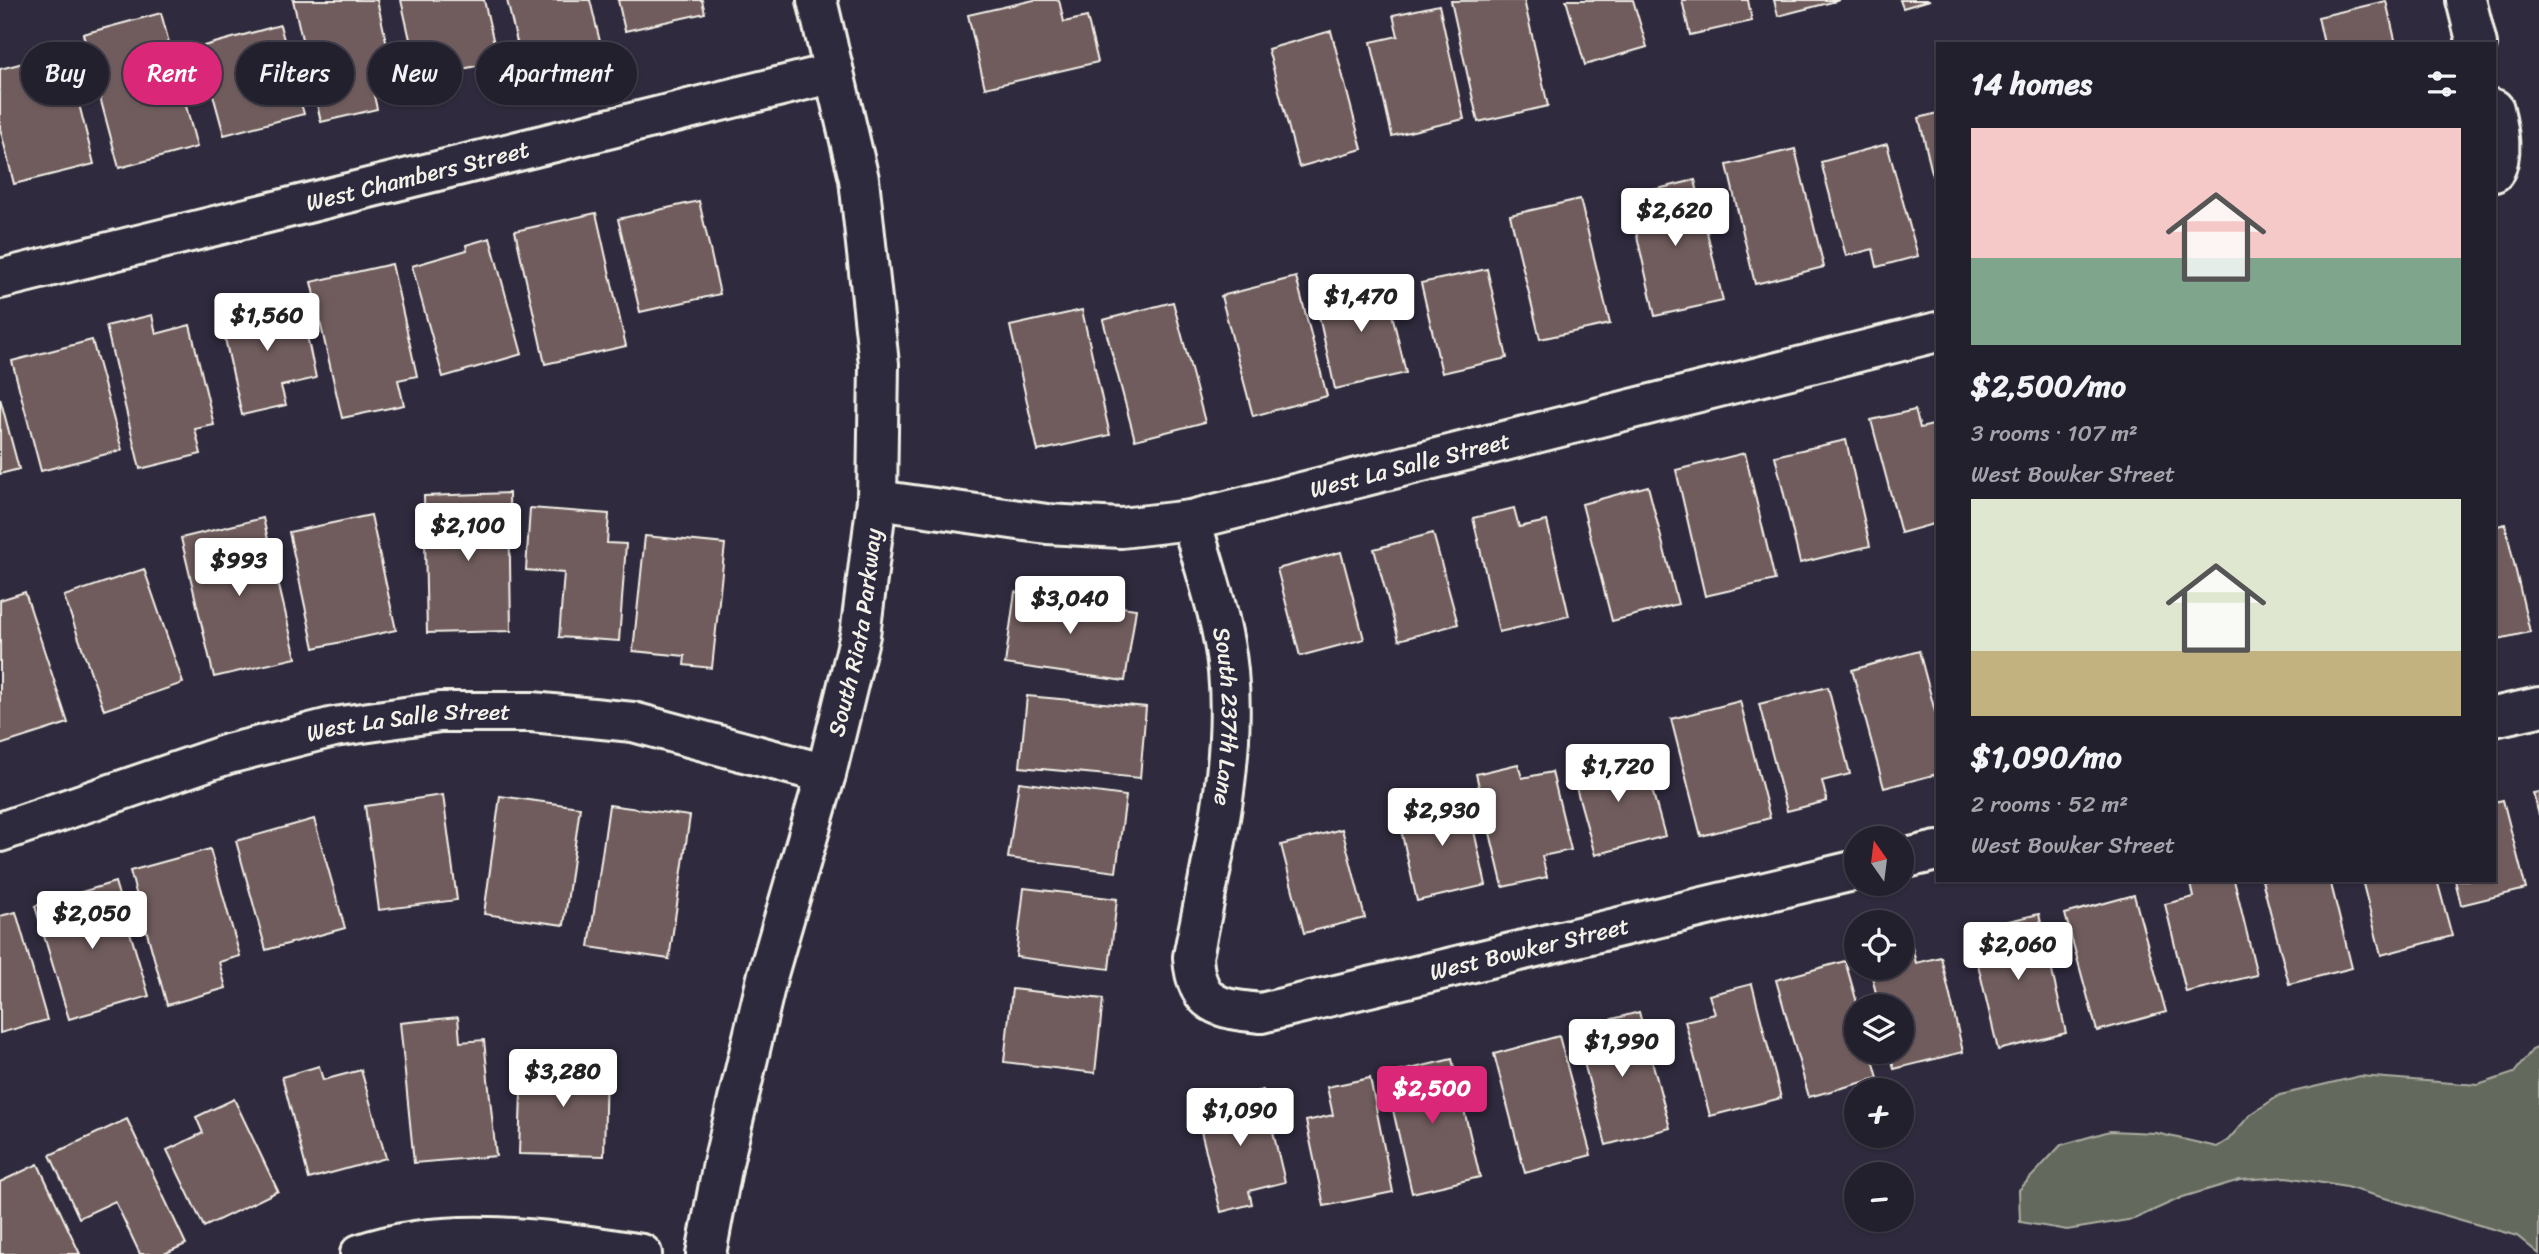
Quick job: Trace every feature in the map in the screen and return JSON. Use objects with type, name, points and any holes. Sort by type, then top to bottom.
[{"type":"street","name":"South Riata Parkway","points":[[706,1254],[723,1163],[768,974],[826,774],[860,635],[877,500],[879,364],[859,179],[817,0]]},
{"type":"street","points":[[2466,0],[2476,42]]},
{"type":"street","name":"West Chambers Street","points":[[0,278],[835,73]]},
{"type":"street","points":[[2496,122],[2499,141],[2496,163]]},
{"type":"street","name":"West La Salle Street","points":[[877,500],[1047,524],[1121,528],[1191,520],[1936,332]]},
{"type":"street","name":"South 237th Lane","points":[[1191,520],[1222,635],[1230,702],[1228,747],[1218,823],[1193,957],[1198,983],[1205,997]]},
{"type":"street","points":[[2496,718],[2539,707]]},
{"type":"street","name":"West La Salle Street","points":[[0,832],[228,754],[334,727],[440,712],[532,712],[633,722],[826,774]]},
{"type":"street","points":[[1914,856],[1936,851]]},
{"type":"street","name":"West Bowker Street","points":[[1205,997],[1225,1009],[1261,1013],[1844,873]]},
{"type":"street","points":[[360,1254],[386,1245],[431,1238],[470,1236],[642,1254]]},
{"type":"green space","points":[[2539,1047],[2539,1254],[2517,1236],[2346,1187],[2287,1177],[2240,1180],[2183,1197],[2134,1219],[2067,1230],[2020,1222],[2019,1190],[2061,1145],[2110,1131],[2156,1133],[2217,1147],[2228,1140],[2250,1115],[2280,1095],[2360,1076],[2478,1085],[2514,1073],[2532,1050]]},
{"type":"building","points":[[293,0],[377,0],[386,42],[368,42],[368,105],[376,105],[377,109],[321,122],[317,105],[354,105],[354,42],[303,42]]},
{"type":"building","points":[[401,0],[484,0],[494,42],[476,42],[476,66],[462,69],[462,42],[411,42]]},
{"type":"building","points":[[507,0],[590,0],[600,42],[517,42]]},
{"type":"building","points":[[618,0],[702,0],[705,13],[625,31]]},
{"type":"building","points":[[1034,0],[1059,0],[1064,22],[1087,17],[1098,62],[985,88],[968,15]]},
{"type":"building","points":[[1524,0],[1548,106],[1478,122],[1451,1]]},
{"type":"building","points":[[1566,0],[1633,0],[1647,47],[1585,65]]},
{"type":"building","points":[[1682,0],[1748,0],[1752,21],[1690,35]]},
{"type":"building","points":[[1774,0],[1840,0],[1778,16]]},
{"type":"building","points":[[1900,0],[1930,0],[1903,8]]},
{"type":"building","points":[[2386,1],[2396,42],[2324,42],[2318,17]]},
{"type":"building","points":[[1439,5],[1464,119],[1392,136],[1371,42],[1398,36],[1393,15]]},
{"type":"building","points":[[161,13],[169,42],[123,42],[123,105],[186,105],[197,147],[119,168],[102,105],[109,105],[109,42],[85,42],[83,34]]},
{"type":"building","points":[[280,25],[285,42],[236,42],[236,105],[302,105],[304,114],[224,135],[216,105],[222,105],[222,42],[218,42]]},
{"type":"building","points":[[1331,31],[1362,149],[1299,167],[1268,49]]},
{"type":"building","points":[[21,64],[21,105],[79,105],[94,164],[14,184],[0,128],[0,69]]},
{"type":"building","points":[[1936,113],[1936,190],[1919,118]]},
{"type":"building","points":[[1887,144],[1918,256],[1877,267],[1873,249],[1846,256],[1821,162]]},
{"type":"building","points":[[1795,149],[1824,267],[1755,284],[1727,165]]},
{"type":"building","points":[[1695,180],[1723,301],[1655,316],[1628,196]]},
{"type":"building","points":[[1580,199],[1610,324],[1540,339],[1510,215]]},
{"type":"building","points":[[699,201],[720,294],[640,312],[618,219]]},
{"type":"building","points":[[596,213],[626,346],[545,364],[515,231]]},
{"type":"building","points":[[490,238],[522,354],[443,377],[412,266],[467,250],[466,245]]},
{"type":"building","points":[[392,264],[417,376],[398,380],[404,405],[342,418],[311,282]]},
{"type":"building","points":[[1487,269],[1507,358],[1442,373],[1421,283]]},
{"type":"building","points":[[1383,276],[1406,373],[1335,389],[1317,307],[1339,302],[1335,287]]},
{"type":"building","points":[[1296,277],[1327,396],[1253,416],[1221,296]]},
{"type":"building","points":[[299,298],[316,378],[281,386],[286,405],[242,415],[220,316]]},
{"type":"building","points":[[1173,302],[1205,422],[1135,440],[1103,320]]},
{"type":"building","points":[[1082,310],[1110,435],[1038,451],[1010,326]]},
{"type":"building","points":[[152,315],[156,334],[190,325],[214,425],[195,429],[201,454],[140,469],[106,326]]},
{"type":"building","points":[[92,340],[122,450],[41,471],[12,361]]},
{"type":"building","points":[[0,398],[19,469],[0,474]]},
{"type":"building","points":[[1915,410],[1920,428],[1936,424],[1936,523],[1901,533],[1871,420]]},
{"type":"building","points":[[1846,440],[1870,546],[1800,563],[1775,456]]},
{"type":"building","points":[[1745,453],[1775,580],[1705,596],[1676,470]]},
{"type":"building","points":[[1648,486],[1678,604],[1612,621],[1582,504]]},
{"type":"building","points":[[509,493],[511,631],[427,633],[424,496]]},
{"type":"building","points":[[530,508],[609,514],[607,543],[626,544],[619,641],[559,637],[564,573],[526,570]]},
{"type":"building","points":[[1514,508],[1519,527],[1547,521],[1569,616],[1499,632],[1473,518]]},
{"type":"building","points":[[371,515],[396,630],[314,648],[289,532]]},
{"type":"building","points":[[263,518],[296,658],[214,677],[181,538]]},
{"type":"building","points":[[2505,524],[2530,632],[2496,640],[2496,526]]},
{"type":"building","points":[[1433,533],[1458,624],[1399,640],[1374,549]]},
{"type":"building","points":[[645,536],[725,544],[712,668],[684,665],[685,656],[633,651]]},
{"type":"building","points":[[1341,552],[1364,639],[1300,656],[1277,569]]},
{"type":"building","points":[[144,569],[183,683],[104,710],[64,596]]},
{"type":"building","points":[[25,592],[68,723],[0,745],[0,600]]},
{"type":"building","points":[[1015,592],[1136,609],[1125,681],[1005,664]]},
{"type":"building","points":[[1919,651],[1936,715],[1936,774],[1884,788],[1852,670]]},
{"type":"building","points":[[1828,687],[1850,774],[1822,781],[1827,801],[1787,811],[1759,704]]},
{"type":"building","points":[[1027,696],[1146,707],[1140,778],[1020,767]]},
{"type":"building","points":[[1740,701],[1770,818],[1701,836],[1671,719]]},
{"type":"building","points":[[1642,754],[1665,836],[1595,855],[1572,773]]},
{"type":"building","points":[[1518,764],[1522,778],[1552,772],[1571,850],[1542,856],[1547,877],[1503,887],[1476,774]]},
{"type":"building","points":[[1019,782],[1126,796],[1116,872],[1008,858]]},
{"type":"building","points":[[2539,792],[2539,815],[2533,793]]},
{"type":"building","points":[[443,795],[457,900],[379,910],[365,806]]},
{"type":"building","points":[[1466,795],[1486,885],[1417,901],[1397,812]]},
{"type":"building","points":[[500,796],[580,807],[564,925],[484,914]]},
{"type":"building","points":[[2503,800],[2526,889],[2461,905],[2455,882],[2496,882],[2496,802]]},
{"type":"building","points":[[609,805],[690,816],[669,959],[589,947]]},
{"type":"building","points":[[314,819],[345,928],[266,950],[236,841]]},
{"type":"building","points":[[1342,829],[1365,918],[1304,933],[1281,845]]},
{"type":"building","points":[[210,849],[240,956],[219,962],[226,988],[167,1005],[130,871]]},
{"type":"building","points":[[115,882],[149,996],[69,1019],[35,906]]},
{"type":"building","points":[[2190,882],[2234,882],[2257,975],[2186,992],[2165,904],[2194,897]]},
{"type":"building","points":[[2263,882],[2330,882],[2352,968],[2289,984]]},
{"type":"building","points":[[2363,882],[2438,882],[2452,936],[2381,955]]},
{"type":"building","points":[[1024,888],[1117,899],[1109,969],[1016,957]]},
{"type":"building","points":[[2134,895],[2166,1012],[2097,1031],[2065,914]]},
{"type":"building","points":[[16,912],[47,1020],[0,1033],[0,916]]},
{"type":"building","points":[[2039,914],[2066,1033],[1998,1050],[1970,930]]},
{"type":"building","points":[[1914,954],[1916,963],[1941,957],[1963,1052],[1894,1069],[1893,1064],[1914,1064],[1914,994],[1876,994],[1873,980],[1914,980]]},
{"type":"building","points":[[1844,961],[1844,980],[1850,980],[1855,994],[1844,994],[1844,1064],[1874,1064],[1878,1078],[1844,1078],[1844,1087],[1809,1097],[1776,980]]},
{"type":"building","points":[[1752,984],[1781,1098],[1710,1116],[1685,1021],[1715,1014],[1709,995]]},
{"type":"building","points":[[1012,989],[1103,999],[1095,1073],[1004,1062]]},
{"type":"building","points":[[1639,1012],[1670,1128],[1606,1145],[1575,1029]]},
{"type":"building","points":[[458,1017],[460,1042],[484,1040],[496,1156],[414,1163],[400,1023]]},
{"type":"building","points":[[1559,1036],[1591,1155],[1525,1173],[1494,1054]]},
{"type":"building","points":[[1452,1059],[1480,1177],[1412,1193],[1385,1075]]},
{"type":"building","points":[[522,1062],[606,1065],[604,1156],[519,1154]]},
{"type":"building","points":[[319,1066],[323,1080],[361,1070],[386,1158],[309,1179],[282,1077]]},
{"type":"building","points":[[1370,1078],[1393,1192],[1324,1206],[1306,1121],[1333,1115],[1327,1087]]},
{"type":"building","points":[[1263,1090],[1285,1182],[1249,1191],[1252,1204],[1221,1212],[1195,1107]]},
{"type":"building","points":[[234,1099],[278,1191],[204,1227],[167,1150],[203,1133],[196,1117]]},
{"type":"building","points":[[127,1119],[186,1244],[164,1254],[140,1254],[115,1201],[79,1218],[50,1155]]},
{"type":"building","points":[[38,1164],[80,1254],[0,1254],[0,1182]]}]
